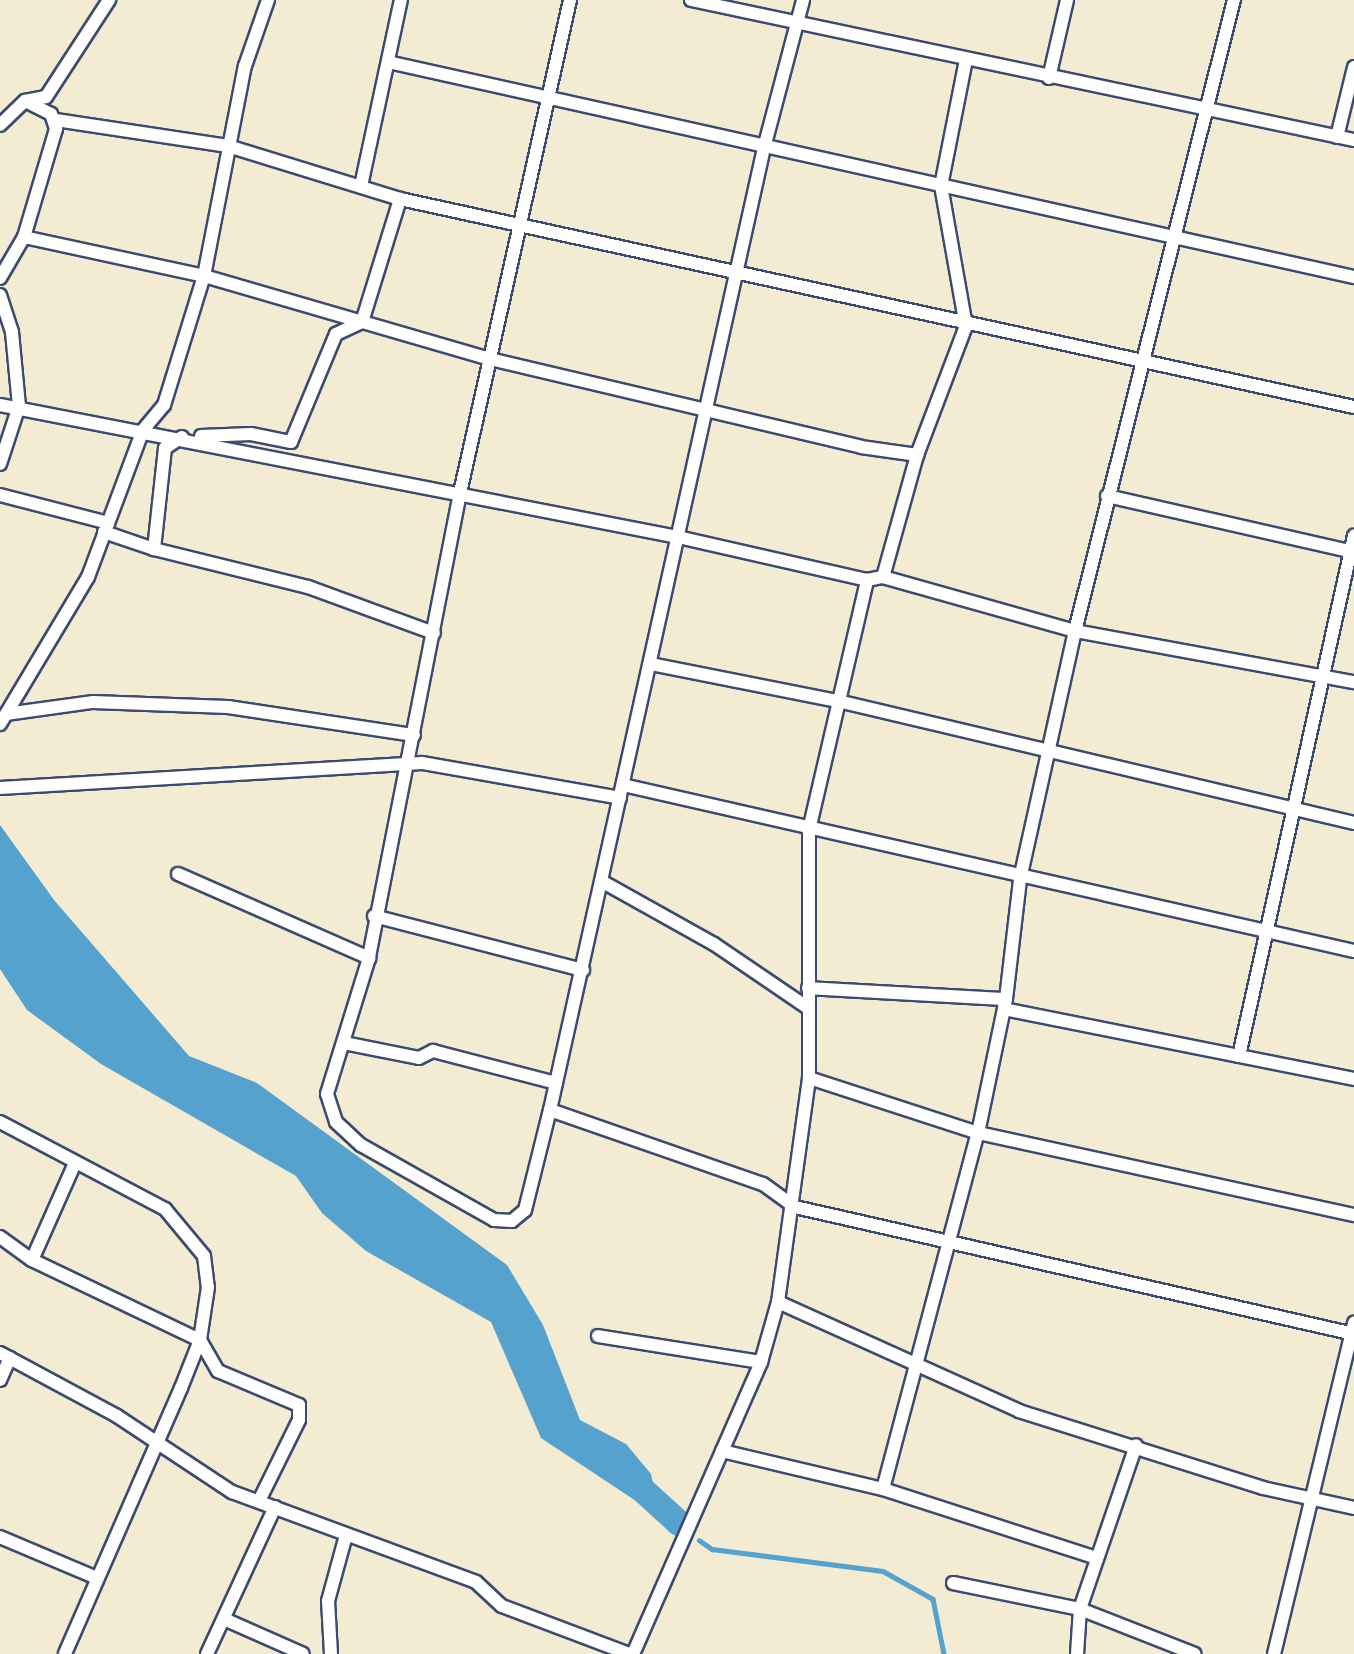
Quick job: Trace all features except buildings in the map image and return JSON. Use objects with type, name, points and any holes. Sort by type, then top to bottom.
[{"type":"street","points":[[0,124],[25,101],[46,97],[108,0]]},
{"type":"street","points":[[3,719],[88,578],[143,430],[164,405],[204,276],[245,66],[268,0]]},
{"type":"street","points":[[361,186],[401,0]]},
{"type":"street","points":[[570,0],[460,493],[414,735],[374,916],[369,958],[327,1094],[337,1122],[361,1145],[494,1220],[512,1221],[525,1210],[550,1110],[603,882],[764,148],[803,0]]},
{"type":"street","points":[[691,0],[1354,141]]},
{"type":"street","points":[[1049,78],[1067,0]]},
{"type":"street","points":[[883,1489],[920,1367],[978,1133],[1005,1004],[1020,879],[1075,631],[1141,363],[1209,110],[1234,0]]},
{"type":"street","points":[[883,577],[917,455],[966,326],[941,186],[966,60]]},
{"type":"street","points":[[388,62],[548,101],[941,186],[1174,240],[1354,277]]},
{"type":"street","points":[[1337,137],[1354,67]]},
{"type":"street","points":[[25,101],[56,120],[228,146],[400,199],[521,221],[966,326],[1354,407]]},
{"type":"street","points":[[0,278],[24,237],[56,120]]},
{"type":"street","points":[[154,549],[165,448],[180,437],[251,434],[291,442],[336,334],[362,322],[400,199]]},
{"type":"street","points":[[24,237],[204,276],[490,359],[917,455]]},
{"type":"street","points":[[0,295],[12,332],[19,406],[0,464]]},
{"type":"street","points":[[0,405],[19,406],[180,437],[678,537],[867,580],[883,577],[1075,631],[1354,682]]},
{"type":"street","points":[[0,495],[106,528],[154,549],[308,587],[434,633]]},
{"type":"street","points":[[1107,496],[1352,552]]},
{"type":"street","points":[[1239,1056],[1354,536]]},
{"type":"street","points":[[0,1380],[5,1356],[232,1492],[476,1582],[502,1606],[631,1654],[761,1362],[778,1302],[794,1207],[809,1078],[809,830],[867,580]]},
{"type":"street","points":[[651,664],[838,701],[1354,823]]},
{"type":"street","points":[[3,719],[93,702],[228,707],[414,735]]},
{"type":"street","points":[[0,788],[406,768],[422,763],[621,792],[696,798],[809,830],[1266,935],[1354,951]]},
{"type":"street","points":[[178,874],[369,958]]},
{"type":"street","points":[[603,882],[714,944],[808,1008]]},
{"type":"street","points":[[374,916],[583,970]]},
{"type":"street","points":[[808,988],[1005,1004],[1354,1079]]},
{"type":"street","points":[[344,1043],[419,1058],[433,1051],[556,1083]]},
{"type":"street","points":[[809,1078],[978,1133],[1354,1215]]},
{"type":"street","points":[[550,1110],[763,1184],[794,1207],[1353,1330],[1274,1654]]},
{"type":"street","points":[[0,1122],[165,1209],[204,1256],[208,1287],[200,1340],[65,1654]]},
{"type":"street","points":[[32,1260],[75,1163]]},
{"type":"street","points":[[0,1237],[32,1260],[200,1340],[218,1371],[299,1405],[299,1420],[258,1501]]},
{"type":"street","points":[[778,1302],[1019,1411],[1136,1445],[1263,1488],[1312,1496],[1354,1508]]},
{"type":"street","points":[[598,1336],[761,1362]]},
{"type":"street","points":[[1077,1654],[1080,1609],[1136,1445]]},
{"type":"street","points":[[722,1451],[883,1489],[1097,1558]]},
{"type":"street","points":[[207,1654],[275,1507]]},
{"type":"street","points":[[331,1654],[328,1601],[346,1535]]},
{"type":"street","points":[[0,1537],[97,1578]]},
{"type":"street","points":[[953,1583],[1080,1609],[1195,1654]]},
{"type":"street","points":[[223,1619],[303,1654]]},
{"type":"water","points":[[0,825],[54,900],[189,1056],[257,1083],[507,1265],[543,1325],[580,1420],[626,1444],[651,1474],[658,1507],[639,1503],[541,1438],[491,1322],[366,1251],[322,1213],[296,1176],[101,1064],[27,1010],[0,969]]},
{"type":"waterway","points":[[634,1482],[679,1523]]},
{"type":"waterway","points":[[699,1540],[712,1549],[883,1571],[933,1599],[944,1654]]}]
